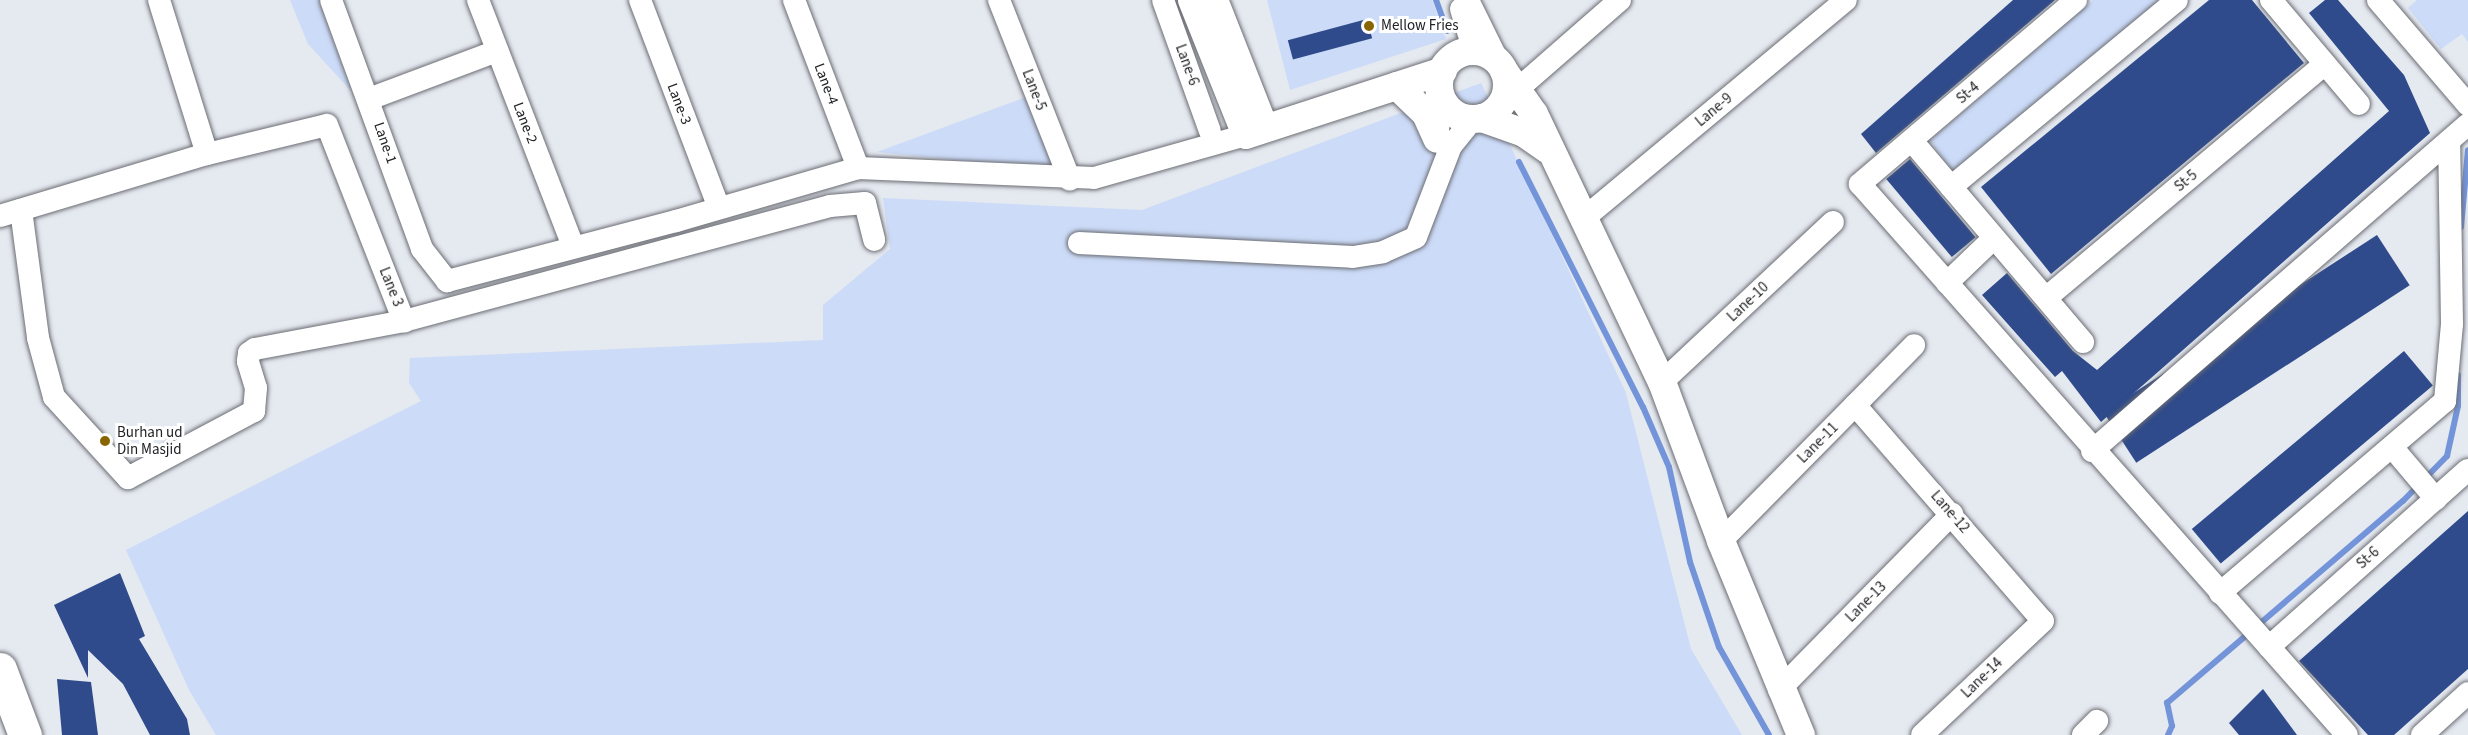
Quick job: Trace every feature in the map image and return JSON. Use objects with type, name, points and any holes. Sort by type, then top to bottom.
[{"type":"main road","points":[[0,669],[15,727]]},
{"type":"street","points":[[159,0],[207,154]]},
{"type":"street","name":"Lane-1","points":[[331,0],[422,249],[447,280],[573,246]]},
{"type":"street","name":"Lane-2","points":[[478,0],[573,246]]},
{"type":"street","name":"Lane-3","points":[[640,0],[719,208]]},
{"type":"street","name":"Lane-4","points":[[794,0],[858,168]]},
{"type":"street","name":"Lane-5","points":[[999,0],[1070,180]]},
{"type":"street","name":"Lane-6","points":[[1163,0],[1210,130]]},
{"type":"street","points":[[1192,0],[1255,132]]},
{"type":"street","points":[[1214,0],[1255,132]]},
{"type":"street","points":[[1461,0],[1474,51],[1508,74]]},
{"type":"street","points":[[1468,0],[1548,150],[1662,382],[1779,690],[1802,735]]},
{"type":"street","points":[[1079,243],[1353,258],[1383,252],[1416,237],[1430,210],[1439,170],[1451,146],[1478,119],[1504,100],[1508,74],[1620,0]]},
{"type":"street","name":"Lane-9","points":[[1583,219],[1846,0]]},
{"type":"street","name":"St-4","points":[[1947,284],[1860,184],[2076,0]]},
{"type":"street","points":[[1951,187],[2177,0]]},
{"type":"street","points":[[2378,0],[2468,105]]},
{"type":"street","points":[[2282,4],[2325,64],[2359,104]]},
{"type":"street","points":[[369,99],[497,51]]},
{"type":"street","points":[[573,246],[719,208],[858,168],[1070,180],[1129,171],[1443,71],[1455,56],[1474,51]]},
{"type":"street","name":"St-5","points":[[2046,298],[2325,64]]},
{"type":"street","points":[[1439,170],[1437,139],[1443,71]]},
{"type":"street","points":[[1397,86],[1426,114],[1437,139]]},
{"type":"street","points":[[1442,99],[1454,113],[1524,133],[1548,150]]},
{"type":"street","points":[[2092,451],[2468,124]]},
{"type":"street","name":"Lane 3","points":[[11,213],[207,154],[327,125],[404,321],[830,206],[865,203],[874,240]]},
{"type":"street","points":[[1912,141],[2083,342]]},
{"type":"street","points":[[2220,593],[2445,401],[2452,324],[2449,141]]},
{"type":"street","points":[[11,213],[38,338],[54,397],[128,478],[254,411],[256,388],[248,361],[249,352],[404,321]]},
{"type":"street","name":"Lane-10","points":[[1662,382],[1833,222]]},
{"type":"street","points":[[1994,238],[1947,284],[2092,451],[2269,647],[2338,732]]},
{"type":"street","name":"Lane-11","points":[[1721,541],[1914,345]]},
{"type":"street","name":"Lane-12","points":[[1855,405],[2043,621]]},
{"type":"street","points":[[2392,447],[2436,498]]},
{"type":"street","name":"St-6","points":[[2269,647],[2468,470]]},
{"type":"street","name":"Lane-13","points":[[1779,690],[1952,514]]},
{"type":"street","name":"Lane-14","points":[[1922,735],[2043,621]]},
{"type":"street","points":[[2422,735],[2468,693]]},
{"type":"shaded area","points":[[290,0],[319,0],[352,92],[308,44]]},
{"type":"shaded area","points":[[1267,0],[1432,0],[1446,39],[1290,90]]},
{"type":"shaded area","points":[[2093,0],[2166,0],[1952,173],[1930,140]]},
{"type":"shaded area","points":[[2417,0],[2468,0],[2468,42],[2462,34],[2441,49],[2408,8]]},
{"type":"shaded area","points":[[1481,83],[1626,393],[1691,649],[1742,735],[216,735],[189,690],[126,550],[421,401],[409,383],[410,358],[823,340],[823,305],[890,249],[883,198],[1142,210]]},
{"type":"shaded area","points":[[1026,97],[1053,164],[1050,170],[877,152]]},
{"type":"building","points":[[2013,0],[2055,0],[1876,153],[1861,134]]},
{"type":"building","points":[[2209,0],[2252,0],[2304,63],[2051,274],[1981,187]]},
{"type":"building","points":[[2325,0],[2338,0],[2404,75],[2430,133],[2101,422],[2062,371],[2055,377],[1982,295],[2007,273],[2073,351],[2097,370],[2389,111],[2309,13]]},
{"type":"building","points":[[1367,19],[1372,38],[1293,60],[1288,40]]},
{"type":"building","points":[[1910,159],[1976,237],[1952,257],[1886,179]]},
{"type":"building","points":[[2377,235],[2410,285],[2136,463],[2104,413]]},
{"type":"building","points":[[2404,351],[2433,385],[2221,564],[2192,529]]},
{"type":"building","points":[[2468,511],[2468,669],[2394,735],[2368,735],[2299,661]]},
{"type":"building","points":[[120,573],[145,636],[139,639],[187,719],[190,735],[150,735],[123,684],[88,650],[88,678],[54,605]]},
{"type":"building","points":[[57,679],[91,682],[98,735],[62,735]]},
{"type":"building","points":[[2263,689],[2297,735],[2239,735],[2229,723]]},
{"type":"waterway","points":[[1436,0],[1447,31]]},
{"type":"waterway","points":[[2461,227],[2468,150]]},
{"type":"waterway","points":[[1519,162],[1643,407],[1669,467],[1690,562],[1719,647],[1769,735]]},
{"type":"waterway","points":[[2257,626],[2403,501],[2447,456],[2458,406],[2458,375]]},
{"type":"waterway","points":[[2168,735],[2172,726],[2167,703],[2249,633]]},
{"type":"place","name":"Mellow Fries","points":[[1369,26]]},
{"type":"place","name":"Burhan ud Din Masjid","points":[[105,441]]}]
